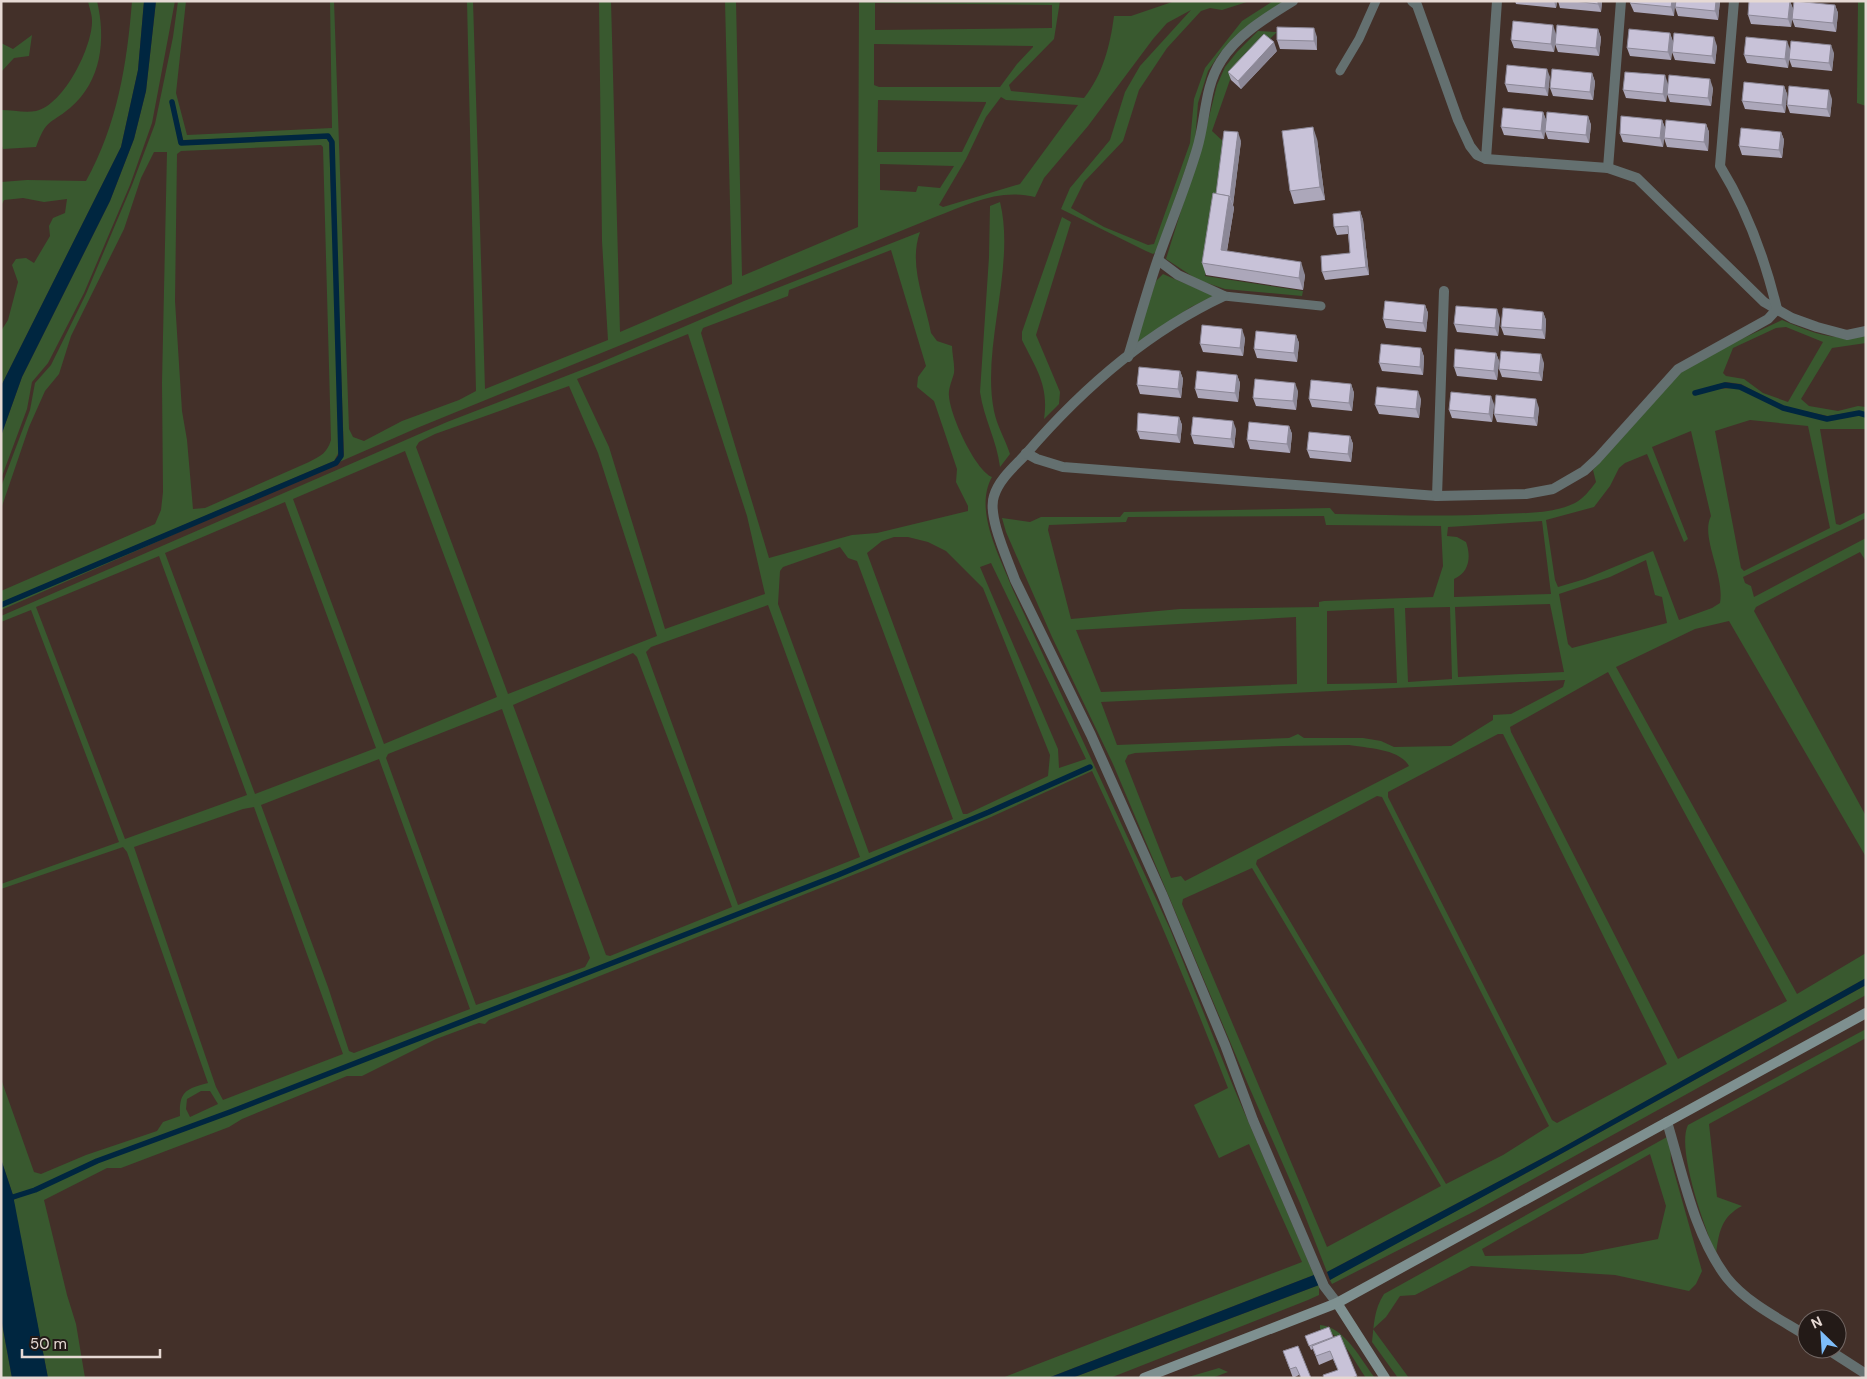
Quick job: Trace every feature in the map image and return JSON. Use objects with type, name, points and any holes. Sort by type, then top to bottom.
[{"type":"main road","points":[[1144,1378],[1338,1303],[1866,1013]]},
{"type":"main road","points":[[1338,1303],[1385,1378]]},
{"type":"street","points":[[1128,357],[1158,260],[1185,189],[1200,140],[1211,84],[1221,61],[1240,38],[1266,17],[1293,1]]},
{"type":"street","points":[[1412,1],[1418,5],[1458,120],[1470,146],[1477,155],[1486,159],[1608,168],[1637,178],[1764,302],[1792,318],[1847,335],[1866,331]]},
{"type":"street","points":[[1486,159],[1497,1]]},
{"type":"street","points":[[1608,168],[1621,1]]},
{"type":"street","points":[[1734,1],[1720,166],[1732,185],[1752,228],[1777,309]]},
{"type":"street","points":[[1158,260],[1178,275],[1224,296]]},
{"type":"street","points":[[1437,496],[1444,290]]},
{"type":"street","points":[[1224,296],[1168,326],[1098,380],[1037,439],[1004,477],[994,496],[992,507],[1015,580],[1116,790],[1196,974],[1254,1120],[1324,1286],[1338,1303]]},
{"type":"street","points":[[1026,453],[1037,459],[1064,467],[1437,496],[1526,494],[1552,489],[1565,484],[1597,459],[1678,369],[1768,319],[1777,309]]},
{"type":"street","points":[[1667,1122],[1709,1250],[1728,1279],[1751,1300],[1797,1330]]},
{"type":"street","points":[[1843,1359],[1866,1374]]},
{"type":"lane","points":[[1340,71],[1359,39],[1376,1]]},
{"type":"lane","points":[[1224,296],[1321,306]]},
{"type":"green space","points":[[88,1],[97,1],[101,30],[99,59],[89,85],[70,108],[49,123],[36,147],[3,149],[1,143],[1,110],[32,112],[46,106],[57,98],[75,73],[88,44],[91,31],[92,18]]},
{"type":"green space","points":[[132,1],[144,1],[138,70],[121,147],[1,386],[1,331],[8,320],[18,282],[12,265],[16,259],[26,258],[34,263],[50,236],[49,226],[53,218],[65,213],[67,199],[44,202],[23,198],[4,200],[1,206],[1,182],[27,180],[86,181],[106,138],[119,94],[127,48]]},
{"type":"green space","points":[[156,1],[175,1],[152,123],[130,185],[84,293],[48,363],[32,382],[27,409],[1,479],[1,436],[22,377],[110,201],[134,139],[146,91]]},
{"type":"green space","points":[[178,1],[186,1],[176,93],[187,135],[332,128],[330,1],[334,1],[349,429],[353,437],[364,441],[402,421],[459,400],[476,391],[467,1],[473,1],[485,389],[608,340],[602,241],[599,1],[611,1],[620,332],[732,284],[725,1],[736,1],[742,276],[858,227],[859,1],[1060,1],[1054,39],[1009,85],[1011,91],[1084,98],[1091,89],[1105,59],[1114,16],[1131,16],[1175,1],[1250,1],[1222,10],[1210,8],[1201,11],[1167,48],[1139,90],[1123,141],[1084,182],[1071,208],[1104,227],[1148,245],[1154,244],[1190,143],[1194,99],[1205,68],[1242,21],[1273,1],[1290,1],[1232,41],[1220,53],[1208,71],[1198,103],[1195,142],[1156,252],[1153,254],[1061,209],[1070,188],[1110,140],[1125,92],[1140,66],[1191,10],[1167,23],[1153,39],[1088,126],[1044,178],[1035,197],[1009,194],[984,199],[960,207],[417,428],[1,610],[1,607],[336,463],[344,455],[333,139],[330,135],[183,140],[174,101],[171,101],[179,144],[327,138],[329,142],[341,448],[334,461],[1,603],[1,591],[155,524],[161,510],[163,492],[162,383],[167,152],[154,152],[141,178],[124,229],[71,336],[59,374],[45,391],[29,427],[1,509],[1,487],[30,410],[35,383],[51,365],[86,294],[132,185],[155,124],[173,37]],"holes":[[[875,3],[1052,5],[1052,28],[875,30]],[[874,44],[1033,46],[1000,87],[879,87],[874,85]],[[1001,97],[1006,100],[1078,105],[1020,184],[943,207],[939,205],[966,159],[986,117]],[[878,100],[986,102],[962,152],[877,152]],[[321,145],[323,147],[331,440],[328,448],[317,458],[205,508],[193,509],[187,440],[182,411],[175,301],[177,154],[181,151]],[[880,164],[954,166],[940,188],[918,186],[916,192],[880,190]]]},
{"type":"green space","points":[[1858,1],[1866,1],[1866,106],[1857,103]]},
{"type":"green space","points":[[1258,31],[1277,32],[1231,77],[1212,131],[1227,145],[1205,276],[1303,291],[1302,296],[1225,289],[1198,280],[1166,259],[1204,137],[1217,85],[1225,67]]},
{"type":"green space","points":[[32,35],[29,56],[14,58],[1,72],[1,43],[13,49]]},
{"type":"green space","points":[[1000,202],[1004,227],[1004,253],[994,334],[991,386],[995,417],[1010,454],[1000,467],[980,392],[989,257],[990,206]]},
{"type":"green space","points":[[1062,217],[1071,222],[1036,335],[1060,392],[1059,404],[1044,419],[1045,396],[1043,387],[1022,340],[1022,332]]},
{"type":"green space","points":[[920,232],[917,244],[917,270],[931,333],[937,341],[952,346],[954,373],[949,393],[950,405],[964,441],[971,453],[985,472],[992,477],[987,490],[986,504],[987,519],[996,549],[1013,590],[1170,929],[1233,1086],[1314,1275],[1048,1378],[1002,1378],[1302,1262],[1249,1144],[1219,1158],[1194,1105],[1228,1088],[1163,928],[1092,771],[991,817],[873,867],[489,1020],[485,1024],[479,1023],[436,1039],[362,1076],[347,1076],[242,1119],[229,1127],[121,1168],[107,1168],[44,1200],[76,1324],[85,1378],[48,1378],[13,1200],[98,1162],[230,1114],[839,876],[990,813],[1092,766],[838,874],[229,1111],[97,1160],[34,1189],[13,1195],[1,1159],[1,1079],[34,1172],[41,1174],[86,1155],[157,1131],[163,1122],[180,1116],[182,1097],[185,1093],[194,1087],[208,1083],[127,852],[123,847],[1,889],[1,884],[119,842],[31,610],[1,622],[1,616],[447,422],[597,364],[744,301]],"holes":[[[891,250],[926,366],[918,377],[917,387],[934,401],[957,469],[956,482],[968,506],[968,511],[877,533],[852,535],[769,558],[701,333],[703,328],[788,296],[789,290]],[[688,334],[747,516],[765,594],[665,629],[609,447],[577,379]],[[569,386],[598,453],[657,636],[508,694],[416,447],[419,442],[435,434]],[[405,451],[497,697],[384,744],[293,499]],[[285,502],[376,748],[255,794],[165,553]],[[894,537],[908,537],[928,542],[946,551],[983,588],[1050,755],[1048,776],[967,814],[963,814],[867,553],[882,541]],[[840,547],[848,558],[857,561],[953,819],[869,853],[778,604],[780,571],[783,567]],[[159,556],[247,795],[125,839],[36,607]],[[991,563],[1086,759],[1059,768],[1058,749],[980,567]],[[768,605],[860,857],[738,905],[646,652],[651,647]],[[633,653],[637,657],[732,907],[610,956],[606,955],[513,705]],[[502,709],[590,958],[585,967],[476,1005],[386,758],[388,754]],[[379,759],[470,1009],[354,1053],[349,1051],[328,987],[261,805]],[[254,807],[343,1054],[223,1100],[216,1087],[134,847],[243,809]],[[201,1091],[210,1091],[218,1104],[190,1117],[186,1109],[187,1099]]]},
{"type":"green space","points":[[1163,274],[1214,296],[1191,307],[1135,344],[1156,281]]},
{"type":"green space","points":[[1782,320],[1803,329],[1833,337],[1866,336],[1866,343],[1832,348],[1801,399],[1809,406],[1838,411],[1858,406],[1866,407],[1866,413],[1859,411],[1828,416],[1784,407],[1741,384],[1726,382],[1694,392],[1694,395],[1712,389],[1740,388],[1783,410],[1827,420],[1859,414],[1866,416],[1866,429],[1820,429],[1836,524],[1840,525],[1866,512],[1866,518],[1743,577],[1745,583],[1751,586],[1754,597],[1866,538],[1866,561],[1860,552],[1756,607],[1754,611],[1866,816],[1866,857],[1729,621],[1695,629],[1616,667],[1797,994],[1866,953],[1866,978],[1558,1150],[1327,1272],[1300,1203],[1113,764],[1052,637],[1006,532],[1002,518],[1030,522],[1041,517],[1120,517],[1124,512],[1330,508],[1335,514],[1417,516],[1528,513],[1566,507],[1587,494],[1596,482],[1593,470],[1680,373],[1718,350]],"holes":[[[1786,327],[1823,342],[1788,402],[1763,393],[1744,379],[1726,376],[1723,373],[1733,348],[1776,328]],[[1750,420],[1808,426],[1830,528],[1744,571],[1741,568],[1715,431]],[[1691,431],[1711,516],[1708,525],[1708,535],[1721,592],[1720,603],[1712,608],[1679,620],[1653,551],[1585,579],[1558,587],[1555,580],[1546,520],[1594,507],[1610,486],[1619,468],[1625,463],[1647,454],[1684,542],[1688,539],[1652,447]],[[1324,516],[1326,525],[1441,526],[1443,566],[1433,597],[1324,601],[1319,602],[1319,607],[1180,609],[1071,619],[1048,530],[1049,525],[1126,522],[1128,517]],[[1542,521],[1551,594],[1454,597],[1454,579],[1466,568],[1469,558],[1466,542],[1457,537],[1447,536],[1448,527]],[[1646,560],[1655,595],[1662,597],[1667,623],[1572,648],[1568,644],[1559,594],[1610,577]],[[1550,604],[1564,672],[1458,677],[1455,607]],[[1450,607],[1452,679],[1408,682],[1405,608]],[[1394,608],[1397,683],[1327,684],[1327,611]],[[1296,617],[1297,684],[1101,692],[1076,630]],[[1608,672],[1787,1001],[1678,1059],[1510,727]],[[1565,680],[1563,687],[1511,714],[1493,715],[1493,720],[1451,746],[1394,747],[1381,741],[1363,738],[1304,738],[1298,734],[1289,738],[1117,745],[1101,702]],[[1498,734],[1503,734],[1667,1064],[1557,1123],[1552,1120],[1388,797],[1388,792]],[[1349,745],[1374,748],[1391,753],[1405,760],[1409,766],[1185,881],[1181,876],[1171,878],[1125,761],[1128,755],[1135,753],[1283,746]],[[1377,796],[1382,797],[1549,1126],[1503,1155],[1446,1184],[1256,864],[1257,860]],[[1252,868],[1441,1186],[1327,1247],[1182,904],[1183,899]]]},
{"type":"green space","points":[[1866,985],[1866,995],[1475,1211],[1332,1284],[1330,1280],[1348,1269],[1532,1170]]},
{"type":"green space","points":[[1866,1029],[1866,1038],[1709,1124],[1717,1197],[1742,1206],[1725,1220],[1718,1239],[1716,1254],[1693,1189],[1686,1152],[1685,1136],[1688,1125]]},
{"type":"green space","points":[[1667,1137],[1670,1142],[1671,1161],[1702,1271],[1696,1284],[1689,1291],[1615,1275],[1471,1266],[1415,1295],[1400,1296],[1386,1317],[1373,1329],[1376,1311],[1384,1294]],"holes":[[[1650,1154],[1666,1206],[1658,1239],[1582,1254],[1485,1256],[1482,1249]]]},
{"type":"green space","points":[[1319,1285],[1319,1295],[1308,1300],[1110,1378],[1072,1378]]},
{"type":"green space","points":[[1,1318],[12,1378],[1,1378]]},
{"type":"green space","points":[[1320,1325],[1329,1327],[1345,1338],[1375,1378],[1366,1378],[1340,1341],[1334,1335],[1320,1329]]},
{"type":"green space","points":[[1373,1329],[1409,1378],[1398,1378],[1372,1342]]},
{"type":"green space","points":[[1219,1368],[1228,1372],[1212,1378],[1185,1378]]},
{"type":"water","points":[[144,1],[156,1],[146,91],[134,139],[110,201],[22,377],[1,436],[1,386],[121,147],[138,70]]},
{"type":"water","points":[[1866,978],[1866,985],[1330,1280],[1327,1272],[1558,1150]]},
{"type":"water","points":[[1,1159],[13,1195],[48,1378],[12,1378],[1,1318]]},
{"type":"water","points":[[1314,1275],[1319,1285],[1072,1378],[1048,1378]]},
{"type":"building","points":[[1574,1],[1598,1],[1598,4]]},
{"type":"building","points":[[1631,1],[1672,1],[1671,7],[1630,3]]},
{"type":"building","points":[[1676,1],[1716,1],[1715,11],[1675,7]]},
{"type":"building","points":[[1749,1],[1790,1],[1788,19],[1748,15]]},
{"type":"building","points":[[1794,1],[1835,5],[1833,23],[1792,19]]},
{"type":"building","points":[[1513,21],[1553,25],[1551,44],[1511,40]]},
{"type":"building","points":[[1557,25],[1598,29],[1596,48],[1555,44]]},
{"type":"building","points":[[1277,27],[1314,28],[1314,41],[1277,40]]},
{"type":"building","points":[[1629,29],[1670,33],[1668,52],[1627,48]]},
{"type":"building","points":[[1674,33],[1714,37],[1712,56],[1672,52]]},
{"type":"building","points":[[1264,34],[1274,42],[1238,81],[1228,72]]},
{"type":"building","points":[[1746,37],[1787,41],[1785,59],[1744,55]]},
{"type":"building","points":[[1791,41],[1831,45],[1829,63],[1789,59]]},
{"type":"building","points":[[1507,65],[1547,69],[1545,88],[1505,84]]},
{"type":"building","points":[[1552,69],[1592,73],[1590,92],[1550,88]]},
{"type":"building","points":[[1625,72],[1665,75],[1663,94],[1623,90]]},
{"type":"building","points":[[1669,75],[1710,79],[1708,98],[1667,94]]},
{"type":"building","points":[[1744,82],[1784,86],[1782,105],[1742,101]]},
{"type":"building","points":[[1789,86],[1829,90],[1827,109],[1787,105]]},
{"type":"building","points":[[1503,108],[1543,112],[1541,131],[1501,127]]},
{"type":"building","points":[[1547,112],[1588,116],[1586,135],[1545,131]]},
{"type":"building","points":[[1621,116],[1662,120],[1660,138],[1620,134]]},
{"type":"building","points":[[1666,120],[1706,124],[1704,142],[1664,138]]},
{"type":"building","points":[[1313,127],[1320,187],[1290,191],[1282,131]]},
{"type":"building","points":[[1741,128],[1781,132],[1779,150],[1739,146]]},
{"type":"building","points":[[1224,131],[1238,132],[1230,197],[1216,194]]},
{"type":"building","points":[[1213,193],[1229,196],[1221,250],[1301,262],[1299,278],[1202,263]]},
{"type":"building","points":[[1360,211],[1366,267],[1322,272],[1321,256],[1350,253],[1348,226],[1334,227],[1333,214]]},
{"type":"building","points":[[1385,301],[1425,305],[1423,323],[1383,319]]},
{"type":"building","points":[[1456,306],[1497,309],[1495,328],[1454,324]]},
{"type":"building","points":[[1503,308],[1543,312],[1542,330],[1501,327]]},
{"type":"building","points":[[1202,325],[1242,329],[1240,348],[1200,344]]},
{"type":"building","points":[[1256,331],[1296,335],[1294,353],[1254,349]]},
{"type":"building","points":[[1381,344],[1421,348],[1420,367],[1379,363]]},
{"type":"building","points":[[1455,349],[1496,353],[1494,371],[1454,367]]},
{"type":"building","points":[[1501,351],[1541,354],[1539,373],[1499,369]]},
{"type":"building","points":[[1139,367],[1180,371],[1178,389],[1137,385]]},
{"type":"building","points":[[1197,371],[1237,375],[1235,393],[1195,389]]},
{"type":"building","points":[[1255,379],[1295,383],[1293,401],[1253,398]]},
{"type":"building","points":[[1311,380],[1351,384],[1349,403],[1309,399]]},
{"type":"building","points":[[1377,387],[1418,391],[1416,409],[1375,405]]},
{"type":"building","points":[[1451,392],[1491,396],[1489,414],[1449,410]]},
{"type":"building","points":[[1496,395],[1536,399],[1534,418],[1494,414]]},
{"type":"building","points":[[1138,413],[1179,417],[1177,435],[1137,431]]},
{"type":"building","points":[[1193,417],[1233,421],[1231,439],[1191,435]]},
{"type":"building","points":[[1249,422],[1289,426],[1287,444],[1247,440]]},
{"type":"building","points":[[1309,432],[1350,436],[1348,454],[1307,450]]},
{"type":"building","points":[[1329,1327],[1333,1337],[1309,1346],[1305,1336]]},
{"type":"building","points":[[1340,1335],[1357,1376],[1352,1378],[1324,1378],[1323,1375],[1338,1370],[1330,1351],[1316,1356],[1312,1346]]},
{"type":"building","points":[[1298,1346],[1311,1378],[1301,1378],[1296,1367],[1290,1369],[1283,1351]]},
{"type":"waterway","points":[[1,605],[336,463],[341,456],[332,142],[328,136],[181,143],[172,102]]},
{"type":"waterway","points":[[1695,393],[1725,385],[1740,387],[1783,408],[1827,419],[1859,413],[1866,415]]},
{"type":"waterway","points":[[13,1197],[35,1190],[97,1161],[230,1112],[838,875],[989,812],[1090,767]]}]
